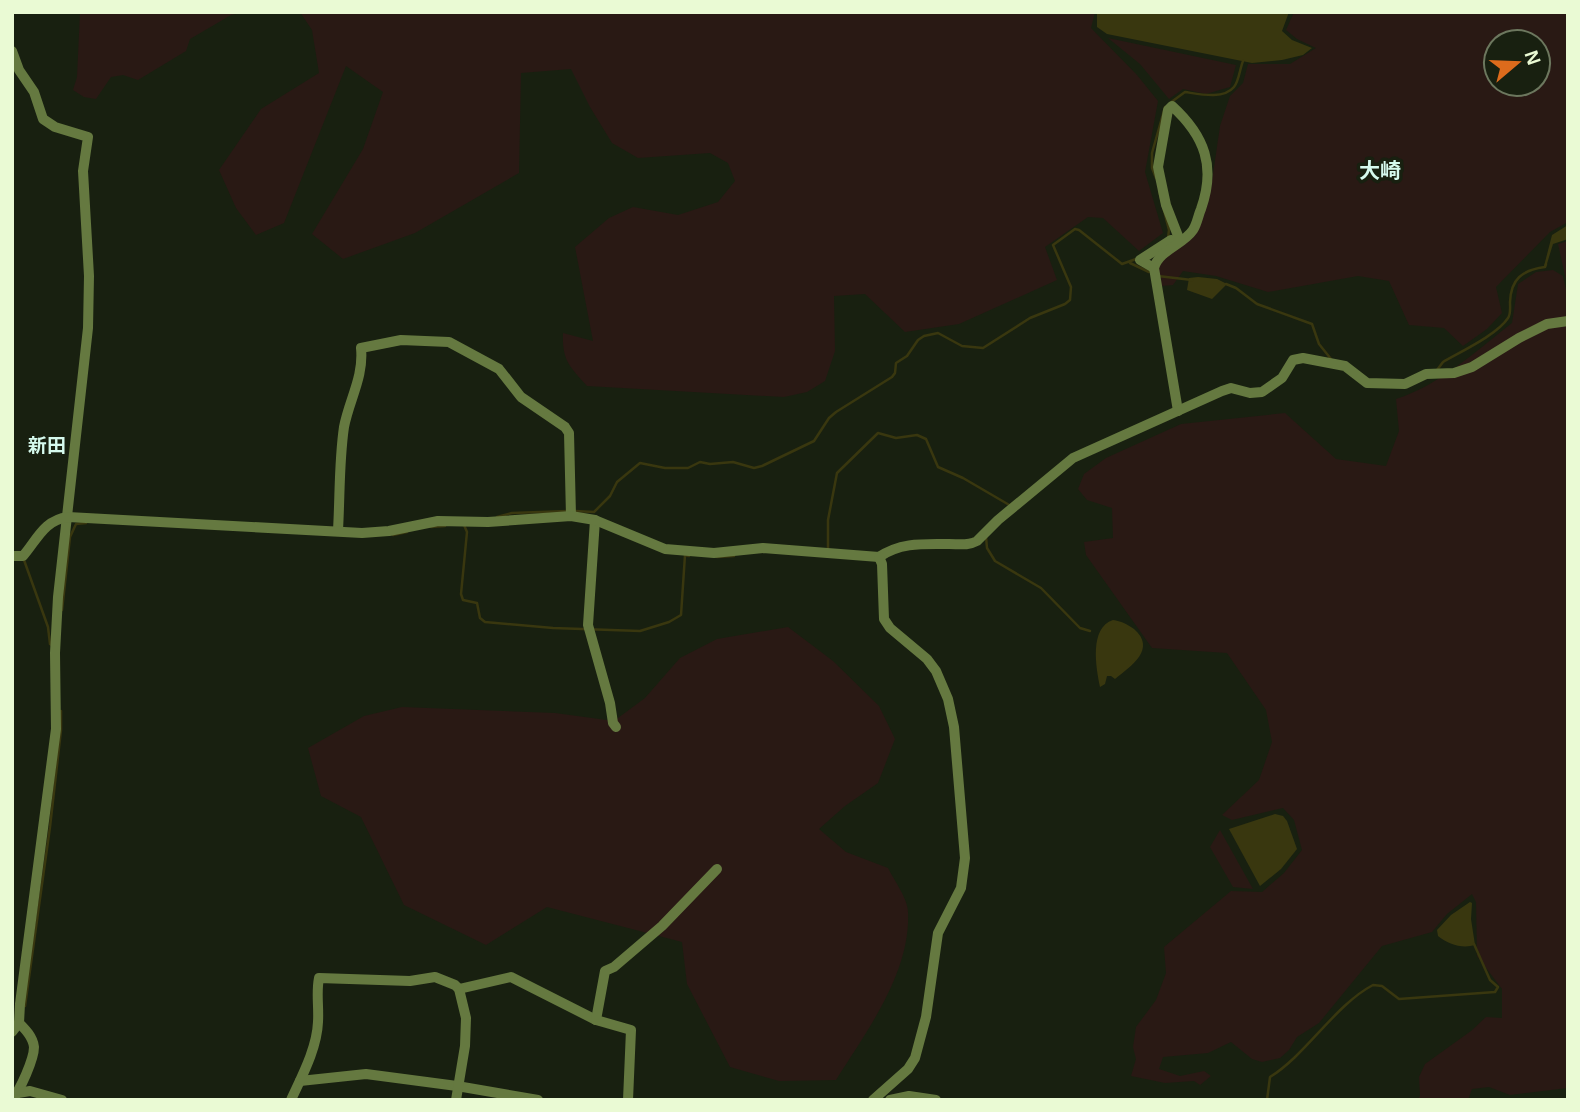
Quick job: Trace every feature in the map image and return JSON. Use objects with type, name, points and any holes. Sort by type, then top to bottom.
[{"type":"street","points":[[12,51],[19,70],[34,92],[43,119],[55,127],[88,137],[83,171],[89,276],[88,328],[55,630],[56,729],[19,1023],[12,1032]]},
{"type":"street","points":[[1154,268],[1140,260],[1193,230],[1207,190],[1208,160],[1185,117],[1172,106],[1168,110],[1158,160],[1166,205],[1178,237]]},
{"type":"street","points":[[1178,237],[1156,261],[1154,268],[1178,411]]},
{"type":"street","points":[[12,556],[23,556],[46,527],[60,518],[68,517],[377,532],[438,521],[488,522],[570,513],[595,520],[665,549],[714,553],[763,548],[879,557],[890,550],[918,544],[974,544],[1045,479],[1073,458],[1231,388],[1250,393],[1262,392],[1276,384],[1290,363],[1298,358],[1345,366],[1361,380],[1375,385],[1405,384],[1434,373],[1454,373],[1472,367],[1547,324],[1568,321]]},
{"type":"street","points":[[338,530],[343,439],[347,413],[360,378],[361,348],[392,340],[449,342],[499,369],[521,397],[565,427],[569,433],[570,513]]},
{"type":"street","points":[[595,520],[589,629],[616,727]]},
{"type":"street","points":[[873,1100],[908,1069],[915,1058],[926,1017],[938,933],[961,888],[965,858],[954,727],[948,699],[936,671],[927,659],[890,628],[884,619],[882,564],[879,557]]},
{"type":"street","points":[[596,1020],[605,971],[614,967],[662,926],[717,869]]},
{"type":"street","points":[[293,1099],[317,1032],[319,978],[410,982],[435,977],[449,981],[459,989],[466,1018],[465,1046],[456,1100]]},
{"type":"street","points":[[459,989],[511,977],[596,1020],[631,1030],[628,1100]]},
{"type":"street","points":[[15,1096],[34,1048],[30,1036],[19,1023]]},
{"type":"street","points":[[300,1081],[366,1074],[538,1100]]},
{"type":"street","points":[[15,1096],[30,1091],[62,1100]]},
{"type":"street","points":[[890,1100],[909,1096],[936,1100]]},
{"type":"shaded area","points":[[80,12],[244,12],[231,15],[190,39],[186,51],[138,80],[123,75],[111,77],[96,99],[84,97],[73,90],[77,77]]},
{"type":"shaded area","points":[[300,12],[1095,12],[1091,28],[1137,75],[1158,101],[1145,172],[1163,233],[1139,251],[1103,218],[1088,217],[1045,247],[1057,280],[959,324],[905,332],[865,294],[834,296],[835,351],[825,381],[807,392],[784,397],[587,386],[568,362],[563,342],[563,333],[593,341],[575,247],[609,218],[633,207],[678,215],[718,202],[735,181],[728,163],[710,153],[638,158],[612,143],[571,69],[521,73],[519,173],[415,233],[343,259],[312,234],[363,149],[383,92],[346,66],[284,223],[256,235],[236,208],[219,170],[261,109],[319,73],[312,30]]},
{"type":"shaded area","points":[[1097,12],[1289,12],[1282,31],[1292,40],[1312,48],[1303,55],[1252,63],[1107,34],[1097,27]]},
{"type":"shaded area","points":[[1294,12],[1568,12],[1568,222],[1550,232],[1496,287],[1502,313],[1487,329],[1463,346],[1444,328],[1409,325],[1389,281],[1358,276],[1268,292],[1216,276],[1183,271],[1173,285],[1161,286],[1158,263],[1186,241],[1211,188],[1220,126],[1230,96],[1243,83],[1248,64],[1290,64],[1316,48],[1286,30]]},
{"type":"shaded area","points":[[1108,38],[1236,65],[1230,87],[1206,94],[1183,89],[1169,99],[1140,64]]},
{"type":"shaded area","points":[[1568,225],[1568,239],[1553,244],[1546,267],[1544,266],[1552,235]]},
{"type":"shaded area","points":[[1568,241],[1568,289],[1558,244]]},
{"type":"shaded area","points":[[1553,270],[1563,276],[1568,298],[1568,1088],[1510,1095],[1489,1087],[1472,1089],[1468,1100],[1417,1100],[1420,1096],[1419,1077],[1425,1064],[1486,1017],[1502,1018],[1502,989],[1477,956],[1476,902],[1472,894],[1447,914],[1432,932],[1382,946],[1319,1023],[1297,1037],[1280,1058],[1262,1062],[1252,1059],[1231,1042],[1208,1053],[1163,1057],[1159,1069],[1180,1076],[1204,1071],[1211,1076],[1200,1085],[1194,1081],[1165,1083],[1131,1076],[1136,1059],[1133,1047],[1136,1027],[1156,1000],[1166,973],[1164,947],[1231,891],[1262,892],[1284,873],[1302,850],[1294,820],[1283,808],[1232,820],[1222,815],[1259,780],[1272,742],[1266,710],[1227,653],[1152,648],[1086,555],[1084,542],[1113,538],[1112,508],[1087,500],[1078,489],[1084,474],[1106,458],[1181,424],[1285,413],[1336,459],[1386,466],[1399,431],[1396,399],[1443,376],[1512,323],[1518,284],[1536,272]]},
{"type":"shaded area","points":[[1189,278],[1217,279],[1227,284],[1212,299],[1187,290]]},
{"type":"shaded area","points":[[1113,620],[1134,629],[1143,643],[1142,650],[1128,669],[1115,679],[1107,676],[1105,684],[1100,687],[1096,659],[1097,639],[1105,624]]},
{"type":"shaded area","points":[[788,627],[833,661],[879,706],[895,739],[878,783],[845,806],[819,829],[846,852],[888,868],[908,912],[907,935],[894,979],[873,1022],[836,1080],[779,1081],[730,1067],[687,984],[682,942],[547,907],[486,945],[404,905],[361,817],[321,796],[308,748],[364,716],[402,707],[555,713],[614,721],[645,698],[680,658],[717,639]]},
{"type":"shaded area","points":[[1275,814],[1283,816],[1287,821],[1297,849],[1281,869],[1260,886],[1229,829]]},
{"type":"shaded area","points":[[1220,830],[1253,889],[1233,887],[1210,847]]},
{"type":"shaded area","points":[[1470,902],[1475,945],[1455,945],[1438,936],[1437,930],[1451,915]]},
{"type":"waterway","points":[[1170,103],[1185,92],[1224,94],[1234,87],[1243,61]]},
{"type":"waterway","points":[[1156,178],[1152,168],[1152,153],[1165,107]]},
{"type":"waterway","points":[[1159,191],[1169,230],[1168,238]]},
{"type":"waterway","points":[[575,511],[594,512],[610,496],[617,482],[640,463],[665,468],[688,468],[700,462],[733,462],[754,468],[762,466],[814,441],[836,412],[892,377],[896,363],[907,356],[924,336],[938,333],[962,346],[983,348],[1030,318],[1065,304],[1070,300],[1071,287],[1053,245],[1075,229],[1122,264],[1136,259]]},
{"type":"waterway","points":[[1130,263],[1149,272]]},
{"type":"waterway","points":[[1437,370],[1443,362],[1487,337],[1503,324],[1510,315],[1511,294],[1515,282],[1524,273],[1545,267],[1546,264]]},
{"type":"waterway","points":[[1158,276],[1192,280]]},
{"type":"waterway","points":[[1226,284],[1257,304],[1312,324],[1319,344],[1331,359]]},
{"type":"waterway","points":[[828,548],[828,520],[837,473],[878,433],[896,438],[917,435],[926,439],[938,467],[1011,506]]},
{"type":"waterway","points":[[497,517],[512,513],[568,511]]},
{"type":"waterway","points":[[62,610],[70,537],[76,524],[86,523]]},
{"type":"waterway","points":[[464,525],[467,532],[461,594],[463,600],[477,603],[480,618],[485,622],[640,631],[669,622],[681,615],[685,555],[689,556]]},
{"type":"waterway","points":[[431,527],[445,526]]},
{"type":"waterway","points":[[393,535],[407,532]]},
{"type":"waterway","points":[[986,537],[987,548],[995,561],[1041,588],[1080,628],[1090,631]]},
{"type":"waterway","points":[[717,557],[734,556]]},
{"type":"waterway","points":[[24,560],[48,627],[50,644],[53,646]]},
{"type":"waterway","points":[[25,1006],[50,827],[61,711]]},
{"type":"waterway","points":[[1267,1100],[1270,1077],[1296,1056],[1346,1005],[1373,985],[1382,986],[1399,999],[1495,992],[1498,987],[1490,980],[1474,944]]},
{"type":"district","name":"大崎","points":[[1380,171]]},
{"type":"district","name":"新田","points":[[47,445]]}]
